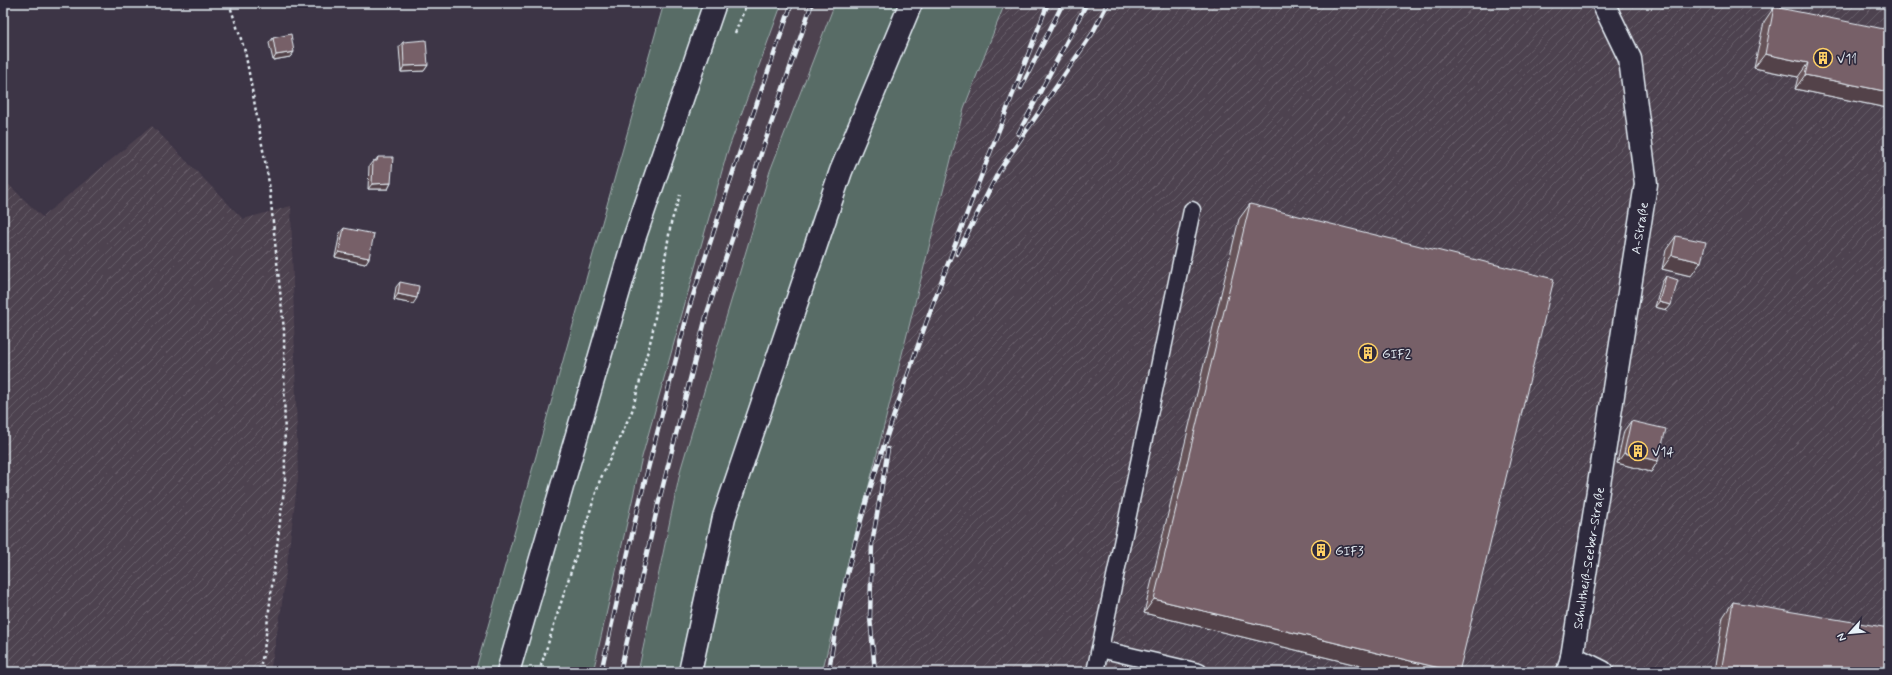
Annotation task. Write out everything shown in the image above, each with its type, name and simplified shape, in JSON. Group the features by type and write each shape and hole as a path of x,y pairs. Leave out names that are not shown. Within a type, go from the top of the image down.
{"main road":[{"path":"508,672 634,240 715,3"},
{"path":"690,672 724,517 841,171 911,3"},
{"name":"A-Straße","path":"1603,3 1630,59 1646,184 1604,459"},
{"name":"Schultheiß-Seeber-Straße","path":"1602,672 1570,665 1604,459"}],"lane":[{"path":"1095,672 1192,210"},
{"path":"1100,649 1199,672"}],"path":[{"path":"228,3 245,50 269,184 284,330 285,482 264,650 259,672"},
{"path":"734,36 747,3"},
{"path":"539,672 600,480 632,411 652,335 671,223 680,193"}],"shaded area":[{"path":"782,3 835,3 770,171 681,468 637,672 593,672 642,457 727,153"},
{"path":"1005,3 1889,3 1889,672 822,672 964,108"},
{"path":"152,126 243,219 291,206 298,478 281,610 270,672 3,672 3,179 42,217"}],"green space":[{"path":"664,3 782,3 727,153 642,457 593,672 475,672"},
{"path":"835,3 1005,3 964,108 822,672 638,672 681,468 770,171"}],"building":[{"name":"V11","path":"1774,7 1889,30 1889,92 1805,75 1808,63 1765,54"},
{"path":"291,34 294,52 276,55 273,38"},
{"path":"426,40 428,65 404,66 403,42"},
{"path":"378,157 393,157 391,183 372,184 373,161 377,161"},
{"path":"1250,204 1554,279 1459,672 1154,599"},
{"path":"344,228 374,234 369,258 339,252"},
{"path":"1676,236 1706,242 1701,262 1672,255"},
{"path":"1666,276 1678,280 1671,305 1659,302"},
{"path":"400,282 419,286 417,298 398,294"},
{"path":"1631,421 1666,429 1658,461 1624,453"},
{"path":"1733,602 1889,628 1889,672 1721,672"}],"railway":[{"path":"601,672 639,504 689,308 736,163 792,3"},
{"path":"620,672 658,505 707,313 812,3"},
{"path":"829,672 842,595 851,557 884,445 942,278 1048,3"},
{"path":"1021,88 1063,3"},
{"path":"1018,134 1087,3"},
{"path":"957,254 999,171 1092,34 1108,3"},
{"path":"875,672 870,617 872,544 888,449"}],"place":[{"name":"V11","path":"1823,58"},
{"name":"GIF2","path":"1368,353"},
{"name":"V14","path":"1638,451"},
{"name":"GIF3","path":"1321,550"}]}
